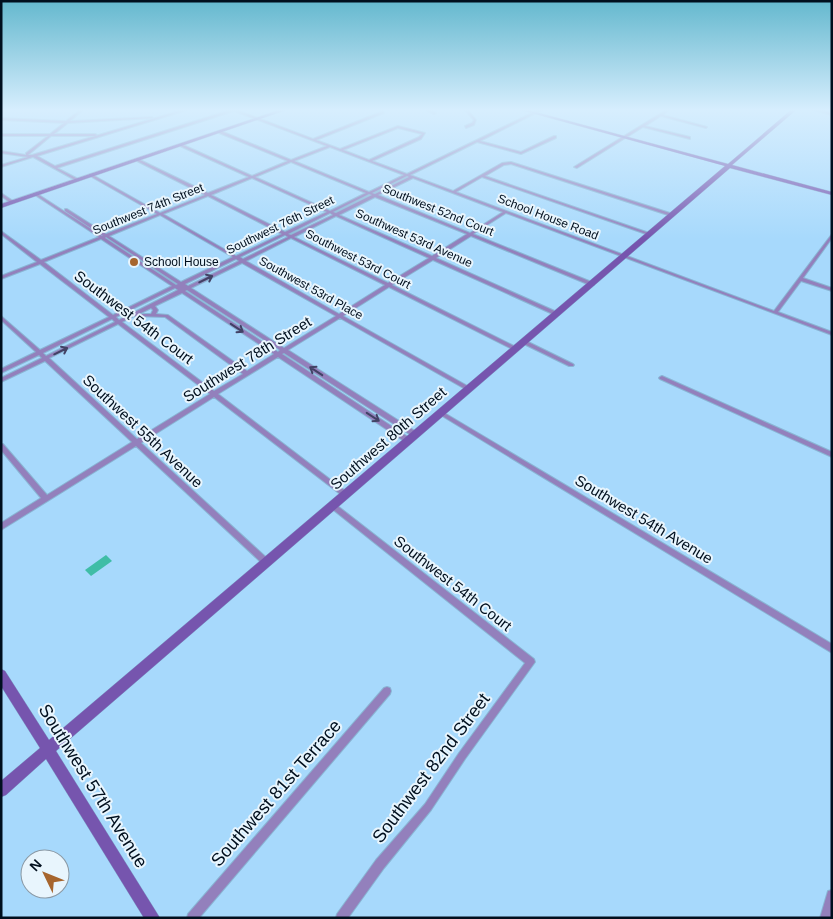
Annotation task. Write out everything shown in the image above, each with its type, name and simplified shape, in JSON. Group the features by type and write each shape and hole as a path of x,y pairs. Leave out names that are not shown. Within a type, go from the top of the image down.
{"main road":[{"name":"Southwest 57th Avenue","path":"1,675 49,750"}],"street":[{"path":"13,153 34,156 77,180"},
{"path":"1,166 44,153"},
{"path":"56,167 100,153"},
{"path":"1,206 158,153"},
{"name":"Southwest 53rd Avenue","path":"198,153 556,314"},
{"name":"Southwest 52nd Court","path":"272,153 592,284"},
{"name":"Southwest 74th Street","path":"1,278 312,153"},
{"name":"School House Road","path":"347,153 832,334"},
{"path":"368,161 385,153"},
{"name":"Southwest 76th Street","path":"1,371 453,153"},
{"path":"576,167 599,153"},
{"path":"682,153 832,194"},
{"name":"Southwest 80th Street","path":"1,790 744,153"},
{"name":"Southwest 53rd Court","path":"138,160 516,349"},
{"path":"453,192 510,163 672,215"},
{"name":"Southwest 53rd Place","path":"91,176 469,389"},
{"path":"482,176 650,234"},
{"name":"Southwest 76th Street","path":"1,380 412,177"},
{"path":"38,193 416,435"},
{"path":"38,193 181,292 409,441"},
{"path":"1,194 12,202"},
{"name":"Southwest 78th Street","path":"1,527 506,212"},
{"name":"Southwest 54th Court","path":"1,232 346,495"},
{"path":"775,312 832,235"},
{"path":"800,278 832,290"},
{"path":"152,306 156,310 154,315"},
{"path":"132,315 166,316 247,374"},
{"name":"Southwest 55th Avenue","path":"1,317 267,563"},
{"path":"524,342 571,365"},
{"path":"662,378 832,455"},
{"name":"Southwest 54th Avenue","path":"441,413 832,649"},
{"path":"1,446 46,500"},
{"name":"Southwest 54th Court","path":"334,506 531,662"},
{"name":"Southwest 82nd Street","path":"343,915 380,864 428,807 462,756 531,662"},
{"name":"Southwest 81st Terrace","path":"192,918 387,691"},
{"name":"Southwest 57th Avenue","path":"49,750 151,917"},
{"path":"825,918 832,895"}],"shaded area":[{"path":"106,555 112,561 91,576 85,570"}],"place":[{"name":"School House","path":"134,262"}]}
